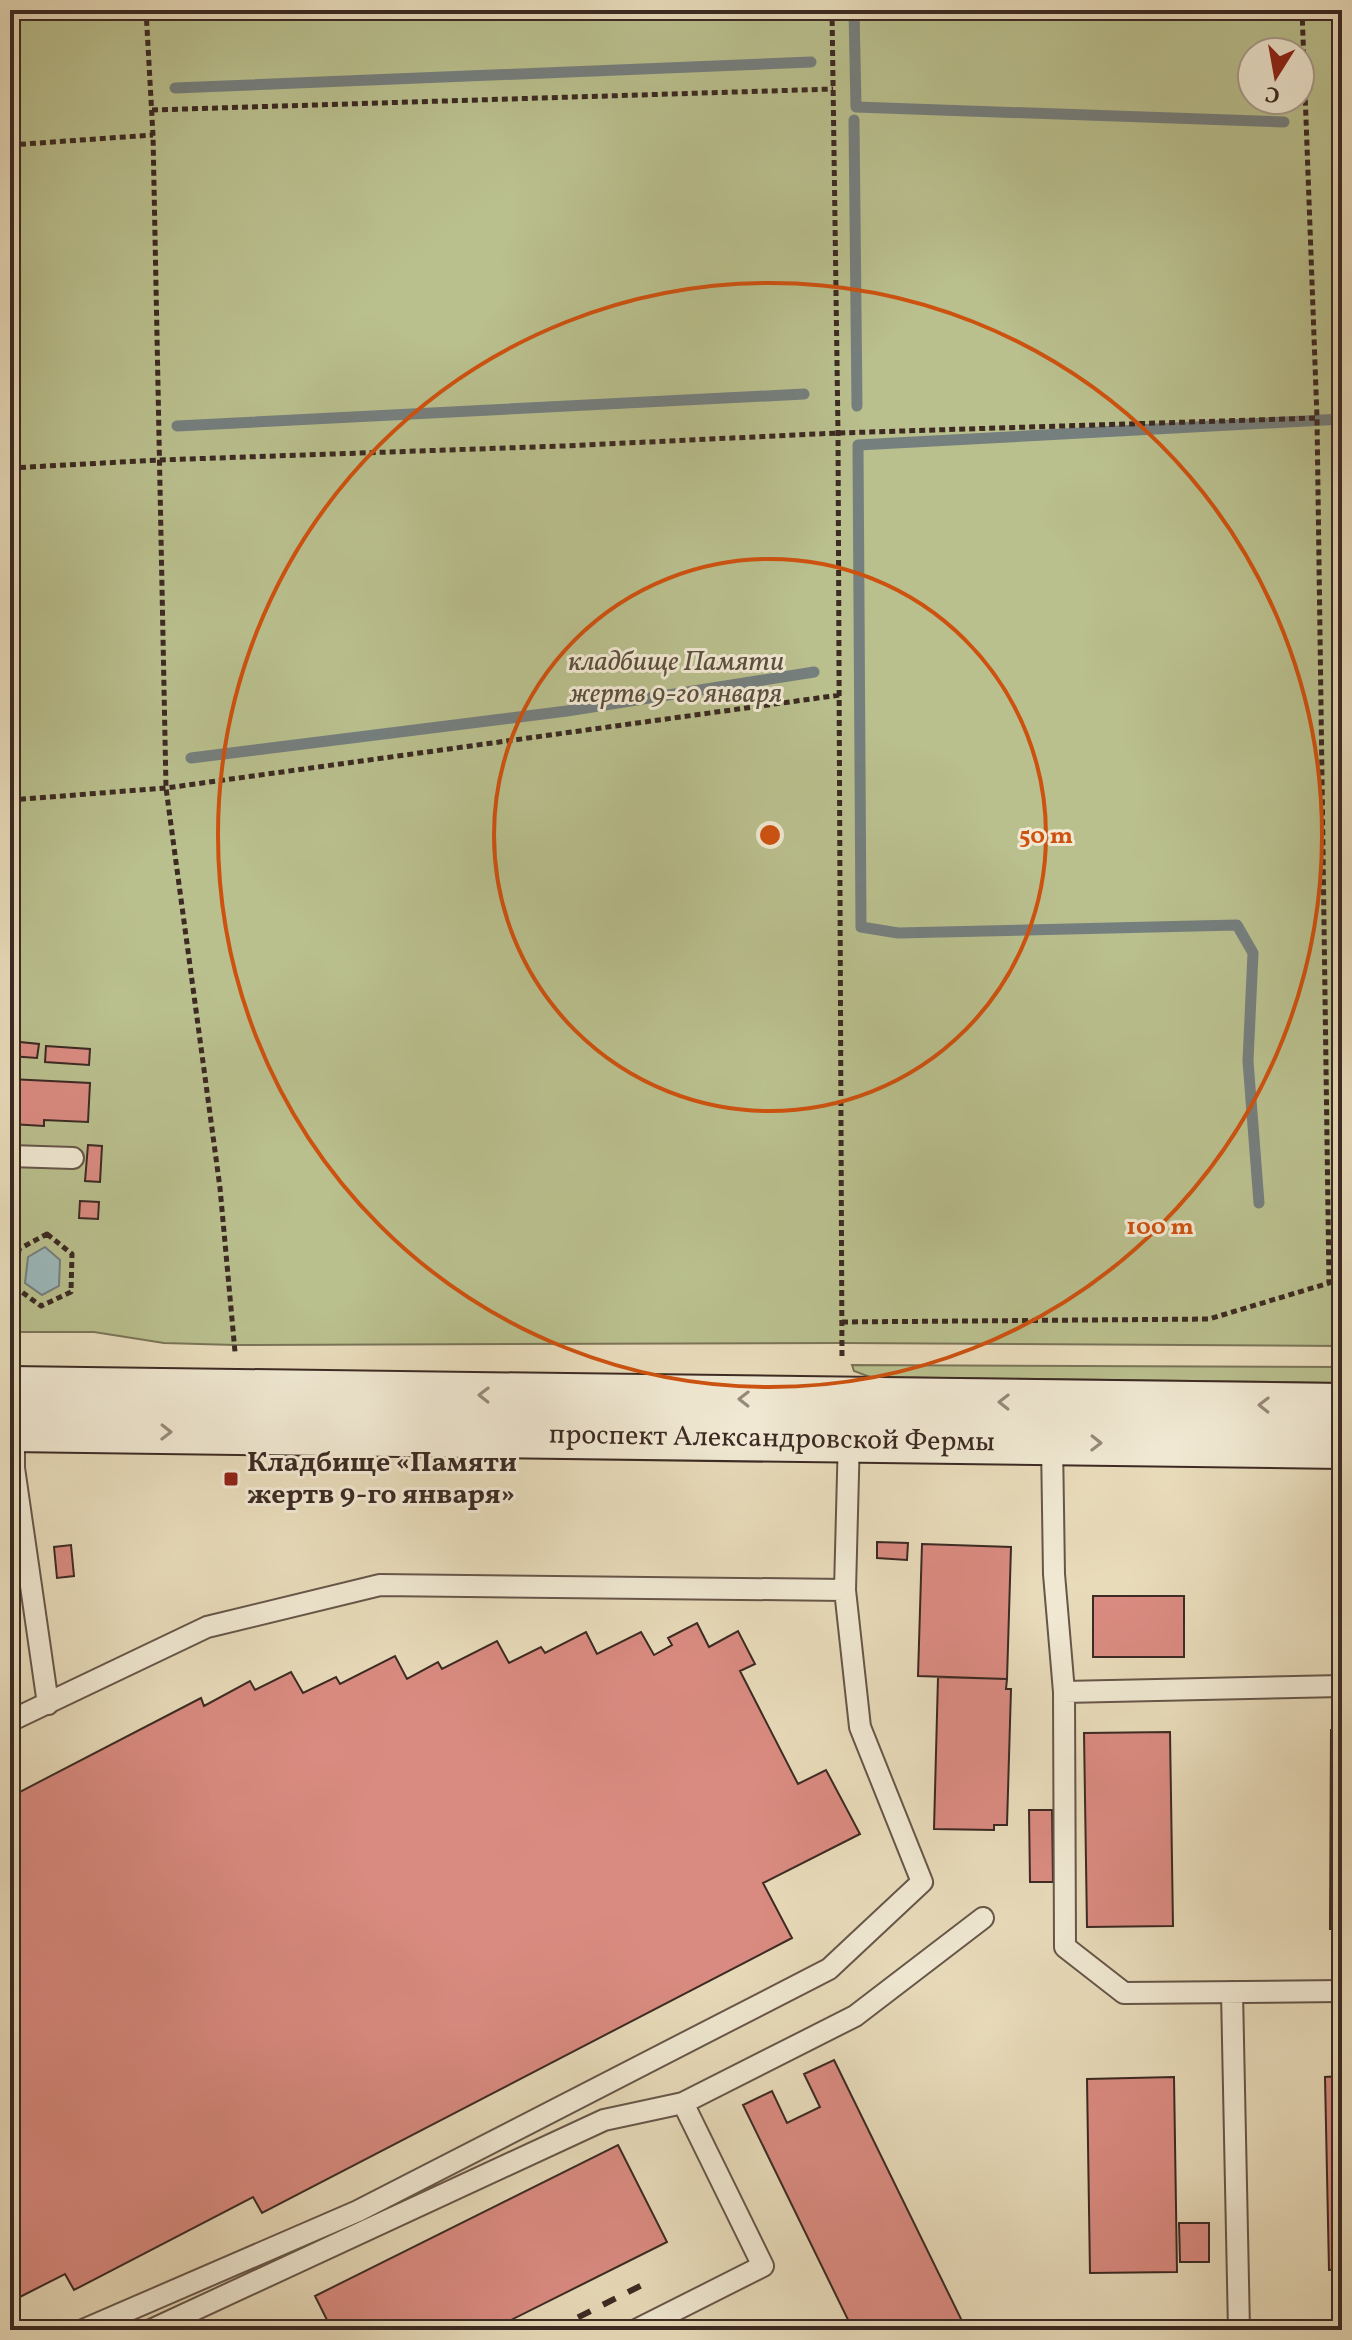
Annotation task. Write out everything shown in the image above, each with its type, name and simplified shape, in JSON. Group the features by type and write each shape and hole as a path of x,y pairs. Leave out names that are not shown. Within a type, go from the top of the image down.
{"main road":[{"name":"проспект Александровской Фермы","path":"12,1410 850,1420 1342,1406"},
{"name":"проспект Александровской Фермы","path":"850,1420 1052,1443 1342,1446"}],"lane":[{"path":"10,1156 73,1158"},
{"path":"12,1410 14,1468 48,1704"},
{"path":"83,2330 358,2211 829,1969 922,1882 860,1727 845,1590 850,1420"},
{"path":"1052,1443 1054,1574 1064,1692 1065,1947 1124,1993 1342,1991"},
{"path":"10,1721 207,1627 380,1585 845,1590"},
{"path":"1064,1692 1342,1686"},
{"path":"151,2330 604,2120 683,2103 855,2016 983,1918"},
{"path":"1232,1992 1239,2330"},
{"path":"636,2330 763,2266 683,2103"}],"path":[{"path":"146,10 153,135 166,788 220,1188 235,1345"},
{"path":"832,10 840,695 842,1357"},
{"path":"842,1322 1209,1319 1329,1283 1317,418 1302,10"},
{"path":"152,110 833,89"},
{"path":"10,145 153,135"},
{"path":"10,468 838,433 1317,418"},
{"path":"10,800 166,788 840,695"},
{"path":"47,1234 72,1254 71,1292 41,1306 15,1287 13,1266 19,1249 47,1234"}],"green space":[{"name":"кладбище Памяти жертв 9-го января","path":"10,10 1342,10 1342,1346 842,1343 235,1345 164,1343 94,1332 10,1332"},
{"path":"852,1365 1342,1367 1342,1383 870,1377 854,1371"}],"water":[{"path":"45,1247 60,1260 59,1286 42,1295 25,1283 28,1257"}],"building":[{"path":"10,1041 39,1044 37,1058 10,1056"},
{"path":"46,1046 90,1049 89,1065 45,1062"},
{"path":"10,1079 90,1083 88,1122 44,1120 44,1126 10,1124"},
{"path":"88,1145 102,1146 100,1182 85,1181"},
{"path":"80,1201 99,1202 98,1219 79,1218"},
{"path":"877,1542 908,1543 907,1560 877,1558"},
{"path":"922,1544 1011,1547 1007,1679 918,1676"},
{"path":"71,1545 74,1576 57,1578 54,1547"},
{"path":"1093,1596 1184,1596 1184,1657 1093,1657"},
{"path":"697,1623 709,1647 738,1631 755,1664 740,1671 798,1784 826,1770 860,1834 763,1883 792,1938 262,2213 253,2197 74,2290 65,2274 10,2302 10,1797 201,1698 204,1706 250,1681 255,1690 291,1672 303,1693 336,1677 340,1684 395,1656 407,1679 438,1662 442,1669 497,1641 509,1663 541,1647 545,1653 586,1632 597,1654 641,1632 654,1655 672,1645 668,1638"},
{"path":"938,1677 1007,1679 1006,1689 1011,1689 1007,1825 994,1825 994,1830 934,1829"},
{"path":"1331,1730 1342,1730 1342,1929 1330,1929"},
{"path":"1170,1732 1173,1926 1087,1927 1084,1733"},
{"path":"1029,1810 1052,1810 1053,1882 1030,1882"},
{"path":"834,2060 964,2325 955,2330 853,2330 743,2105 772,2091 787,2123 820,2107 804,2074"},
{"path":"1342,2076 1342,2269 1329,2270 1325,2077"},
{"path":"1174,2077 1177,2272 1090,2273 1087,2079"},
{"path":"618,2145 667,2242 491,2330 332,2330 315,2296"},
{"path":"1179,2223 1209,2223 1209,2262 1180,2262"}],"waterway":[{"path":"854,10 856,107 1284,122"},
{"path":"175,88 811,62"},
{"path":"854,120 857,406"},
{"path":"177,426 804,394"},
{"path":"1259,1203 1248,1061 1253,953 1237,925 898,933 861,927 858,445 1342,419"},
{"path":"191,758 567,711 814,672"}],"railway":[{"path":"553,2330 652,2280"}],"place":[{"name":"Кладбище «Памяти жертв 9-го января»","path":"231,1479"}]}
